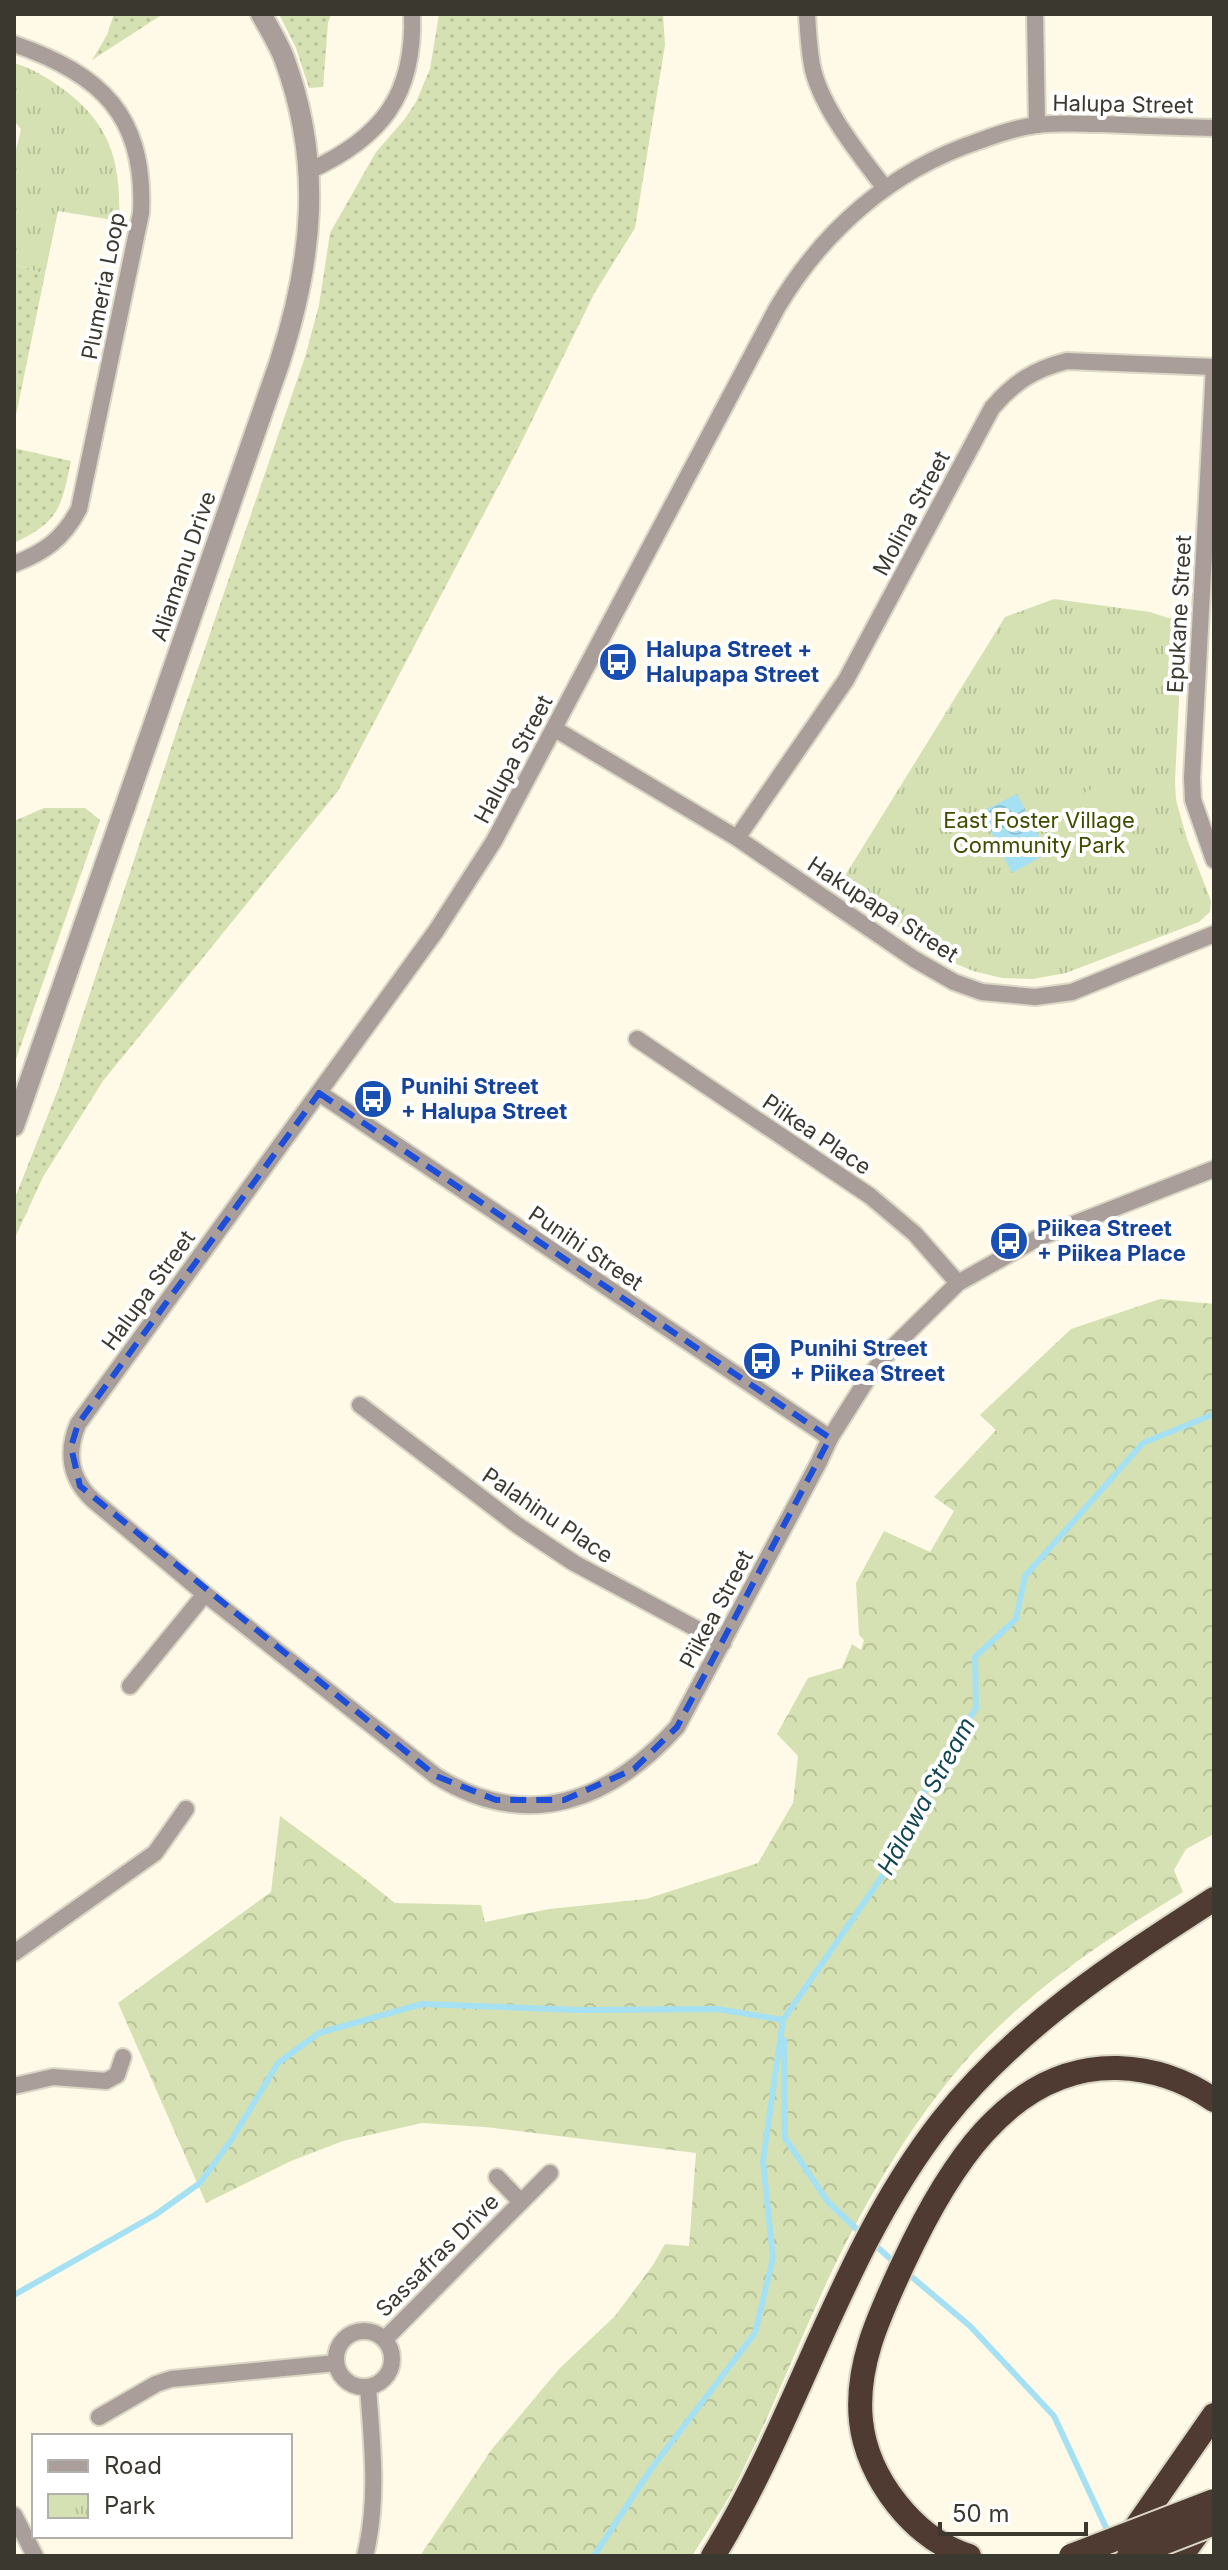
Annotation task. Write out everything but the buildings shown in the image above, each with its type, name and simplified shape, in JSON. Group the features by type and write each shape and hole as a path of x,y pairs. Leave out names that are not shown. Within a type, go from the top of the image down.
{"highway":[{"path":"713,2556 752,2486 847,2281 884,2210 940,2123 1000,2056 1037,2022 1083,1986 1214,1899"},
{"path":"969,2556 939,2542 918,2526 885,2487 873,2465 861,2421 864,2362 882,2310 917,2234 934,2203 979,2139 1005,2110 1027,2093 1055,2078 1080,2070 1131,2068 1177,2079 1214,2100"},
{"path":"1157,2496 1214,2396"},
{"path":"1116,2556 1214,2415"},
{"path":"1071,2556 1214,2501"},
{"path":"1181,2556 1214,2511"},
{"path":"1129,2556 1214,2523"}],"street":[{"name":"Aliamanu Drive","path":"14,1126 294,319 304,275 309,230 309,171 305,135 283,55 261,14"},
{"path":"309,171 357,145 383,120 392,106 412,56 412,14"},
{"path":"807,14 813,71 821,91 831,112 884,187"},
{"path":"1035,14 1037,125"},
{"name":"Plumeria Loop","path":"14,44 54,58 75,70 109,98 131,136 139,160 142,185 141,213 79,509 68,530 55,542 14,564"},
{"name":"Halupa Street","path":"205,1594 80,1486 72,1467 71,1447 78,1424 436,931 494,841 793,282 834,231 884,187 941,155 999,134 1037,125 1071,123 1214,128"},
{"name":"Molina Street","path":"737,838 846,680 992,408 1008,389 1047,366 1067,361 1214,367"},
{"name":"Epukane Street","path":"1214,367 1192,778 1193,800 1214,860"},
{"name":"Hakupapa Street","path":"555,729 737,838 914,959 954,982 982,992 1035,997 1072,992 1214,934"},
{"name":"Piikea Place","path":"637,1039 870,1196 915,1234 958,1283"},
{"name":"Punihi Street","path":"319,1093 830,1438"},
{"name":"Piikea Street","path":"205,1594 455,1788 517,1804 544,1804 587,1795 634,1769 677,1727 830,1438 861,1387 892,1348 958,1283 1038,1238 1214,1169"},
{"name":"Palahinu Place","path":"360,1405 517,1525 574,1563 723,1643"},
{"path":"130,1686 205,1594"},
{"path":"14,1953 155,1853 186,1809"},
{"path":"14,2086 53,2077 106,2081 117,2075 123,2057"},
{"name":"Sassafras Drive","path":"385,2339 550,2173"},
{"name":"Sassafras Drive","path":"497,2177 521,2202"},
{"name":"Sassafras Drive","path":"336,2363 339,2346 352,2333 369,2331 385,2339 390,2346 392,2364 384,2379 368,2387"},
{"path":"99,2417 156,2384 171,2379 336,2363 344,2379 351,2384 368,2387 374,2498 365,2556"},
{"path":"14,2515 35,2556"}],"highlighted area":[{"path":"319,1093 830,1438 677,1727 634,1769 564,1800 496,1800 436,1776 80,1486 71,1447 78,1424"}],"green space":[{"path":"114,14 163,14 92,60 107,35"},
{"path":"279,14 331,14 323,87 309,88 296,48"},
{"path":"439,14 663,14 665,45 635,228 594,294 518,449 338,791 103,1081 43,1177 14,1240 14,1200 59,1087 305,357 319,305 330,233 376,152 416,102 430,69"},
{"path":"14,63 53,82 93,117 109,145 117,177 119,221 58,211 45,274 16,265 14,261 14,158 21,129 14,121"},
{"path":"16,265 45,274 14,425 14,288"},
{"path":"14,448 71,461 61,502 50,520 14,543"},
{"name":"East Foster Village Community Park","path":"1054,599 1183,618 1176,800 1211,901 1210,912 1199,922 1066,973 1032,979 1002,978 947,960 838,887 1005,617"},
{"path":"1121,773 1143,814 1069,854 1047,813"},
{"path":"44,808 85,808 100,820 14,1065 14,821"},
{"path":"1160,1299 1214,1304 1214,1834 1186,1849 1174,1870 1183,1892 1104,1942 1030,1998 961,2066 918,2121 862,2212 831,2273 739,2478 692,2556 420,2556 492,2449 559,2369 615,2316 665,2244 689,2246 696,2153 485,2127 422,2123 343,2141 291,2161 206,2203 118,2003 271,1892 280,1816 395,1903 481,1905 485,1922 549,1909 646,1899 758,1863 793,1803 798,1756 777,1734 808,1678 842,1668 852,1644 861,1650 864,1640 859,1635 856,1583 884,1531 930,1552 954,1511 934,1497 996,1430 980,1415 1071,1329"}],"water":[{"path":"1017,794 1048,853 1012,873 981,812"}],"waterway":[{"name":"Hālawa Stream","path":"594,2556 651,2469 755,2333 773,2258 763,2161 783,2020 883,1875 932,1776 976,1708 975,1657 1016,1619 1025,1576 1143,1443 1214,1414"},
{"path":"14,2295 155,2215 200,2183 232,2139 278,2063 319,2033 422,2004 579,2010 717,2009 783,2020"},
{"path":"784,2040 785,2138 828,2202 864,2236"},
{"path":"873,2243 897,2265"},
{"path":"906,2272 970,2326 1054,2416 1109,2534"}],"place":[{"name":"Halupa Street + Halupapa Street","path":"618,662"},
{"name":"Punihi Street + Halupa Street","path":"373,1099"},
{"name":"Piikea Street + Piikea Place","path":"1009,1241"},
{"name":"Punihi Street + Piikea Street","path":"762,1361"}]}
